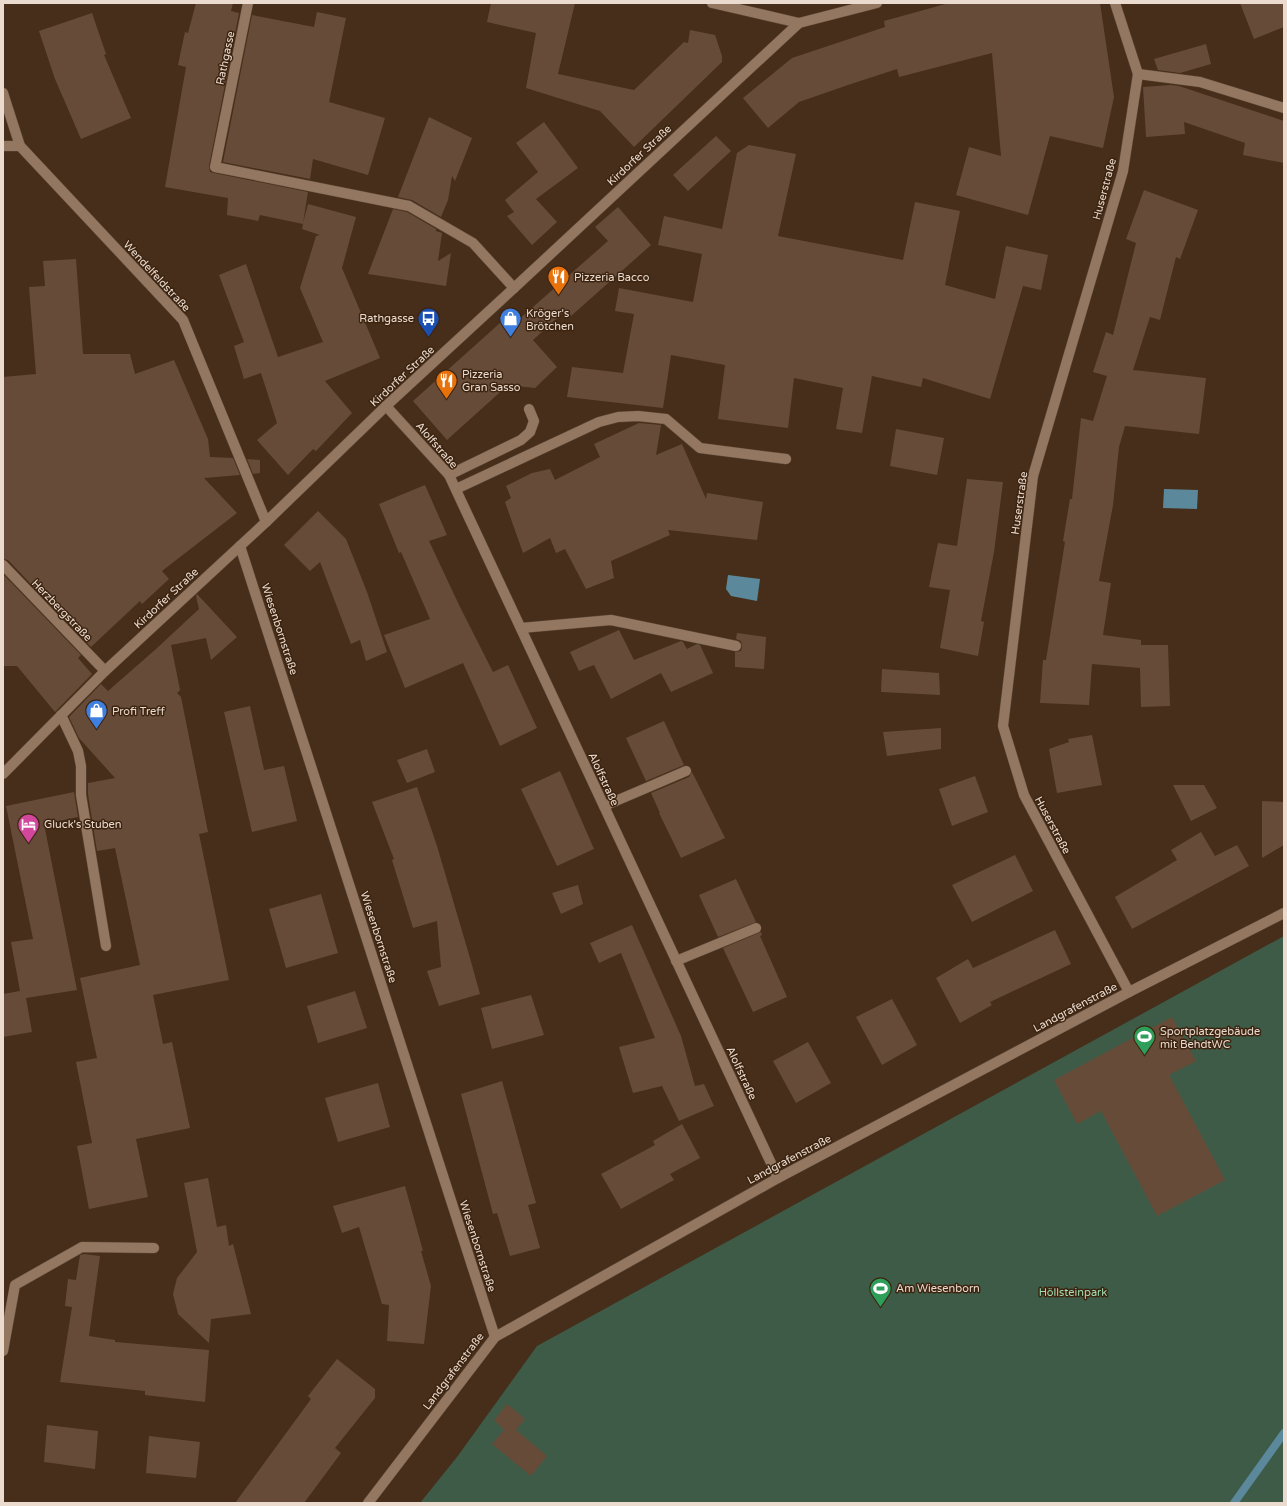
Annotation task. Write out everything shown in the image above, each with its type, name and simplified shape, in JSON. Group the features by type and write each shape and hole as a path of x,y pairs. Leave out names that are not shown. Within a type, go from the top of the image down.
{"street":[{"name":"Rathgasse","path":"248,3 214,167 409,206 473,243 514,288"},
{"path":"712,3 744,7 799,23"},
{"name":"Kirdorfer Straße","path":"3,774 105,671 266,522 386,406 799,23 877,3"},
{"name":"Huserstraße","path":"1115,3 1138,74 1123,171 1033,476 1003,726 1024,795 1129,992"},
{"path":"1138,74 1200,82 1284,108"},
{"name":"Wendelfeldstraße","path":"3,93 20,146 183,320 266,522"},
{"path":"3,146 20,146"},
{"name":"Alolfstraße","path":"386,406 448,475 456,489 778,1178"},
{"path":"448,475 521,440 530,432 534,421 529,409"},
{"path":"456,489 599,422 618,417 638,416 666,420 700,448 786,459"},
{"name":"Wiesenbornstraße","path":"240,546 495,1337"},
{"name":"Herzbergstraße","path":"3,565 105,671"},
{"path":"521,628 611,620 736,646"},
{"path":"61,715 78,751 81,766 81,795 106,946"},
{"path":"604,806 686,771"},
{"name":"Landgrafenstraße","path":"368,1503 495,1337 778,1178 1129,992 1284,913"},
{"path":"676,961 756,928"},
{"path":"3,1351 15,1285 82,1247 154,1248"}],"green space":[{"name":"Höllsteinpark","path":"1284,936 1284,1503 420,1503 457,1457 537,1346"}],"water":[{"path":"1164,489 1198,490 1197,509 1163,508"},
{"path":"728,575 760,579 757,601 731,596 726,589"}],"building":[{"path":"196,3 233,3 231,11 239,13 209,166 210,172 308,192 303,223 308,204 356,217 342,268 380,358 325,381 352,413 316,451 313,449 288,475 257,440 277,423 261,373 244,379 234,346 244,342 219,275 246,264 278,357 323,342 300,288 316,236 320,235 302,229 303,224 260,215 258,221 227,215 228,198 165,187 186,67 178,65 185,32 188,33"},
{"path":"491,3 575,3 558,74 634,90 684,42 688,43 690,30 715,35 722,56 722,62 634,147 600,111 526,88 536,33 487,22"},
{"path":"949,3 1100,3 1114,97 1103,148 1050,136 1028,215 956,195 969,147 1001,156 992,53 899,77 897,69 848,85 799,102 768,128 743,98 792,58 885,27 884,21"},
{"path":"1240,3 1284,3 1284,27 1254,39"},
{"path":"317,12 346,18 329,102 385,118 368,175 313,159 310,179 223,162 252,15 314,27"},
{"path":"92,13 106,54 104,55 131,118 81,139 55,79 39,31"},
{"path":"1206,44 1211,64 1180,73 1158,70 1154,59"},
{"path":"1171,85 1179,86 1284,121 1284,163 1243,155 1245,143 1184,122 1185,134 1146,137 1143,87"},
{"path":"429,117 472,138 455,181 452,176 448,200 441,217 412,200 398,197"},
{"path":"544,122 578,168 536,199 557,222 532,245 507,216 514,212 505,200 538,172 516,143"},
{"path":"716,136 731,151 688,191 673,175"},
{"path":"749,145 796,154 778,236 903,260 915,202 960,211 945,285 995,299 1006,246 1048,255 1041,290 1023,286 990,399 923,378 921,387 872,376 862,433 836,429 843,388 794,378 788,428 718,419 725,365 671,355 663,408 567,397 572,367 623,373 634,314 615,311 619,288 693,302 702,254 658,245 664,216 722,229 737,153"},
{"path":"1144,190 1198,210 1180,259 1176,257 1160,320 1150,317 1133,370 1206,378 1199,434 1125,426 1119,447 1113,505 1099,581 1111,583 1103,635 1141,640 1141,645 1168,645 1170,706 1141,707 1140,668 1092,664 1089,705 1040,703 1043,660 1046,660 1065,542 1063,541 1070,499 1072,499 1081,418 1093,421 1107,376 1093,372 1106,332 1113,335 1136,243 1126,239"},
{"path":"618,207 651,245 571,316 566,310 533,340 557,367 535,388 508,385 447,440 413,401 510,314 517,321 608,241 595,227"},
{"path":"393,209 407,212 436,229 436,231 442,233 438,261 451,253 446,286 368,274"},
{"path":"76,259 83,354 130,354 135,374 174,360 208,439 210,457 233,458 240,475 204,478 237,513 162,571 169,579 142,604 140,601 91,647 8,560 3,559 3,377 36,374 29,287 45,286 43,261"},
{"path":"639,423 661,425 656,455 682,444 706,499 707,493 763,502 757,540 668,530 670,535 611,561 614,578 586,589 565,549 556,553 550,538 523,553 505,502 511,498 506,486 532,473 550,469 555,480 600,457 594,444"},
{"path":"896,429 944,438 937,475 890,466"},
{"path":"247,459 260,460 260,473 253,474"},
{"path":"967,479 1003,482 994,552 981,621 984,622 978,656 940,648 950,590 929,587 938,543 957,546"},
{"path":"425,485 447,535 429,541 493,672 508,665 537,728 500,746 463,663 405,688 384,635 430,619 401,552 399,553 379,504"},
{"path":"318,511 346,539 367,592 387,652 366,661 360,640 351,644 320,562 310,571 284,545"},
{"path":"3,574 81,655 78,658 92,674 55,712 17,666 3,666"},
{"path":"197,594 237,637 211,660 206,638 171,645 180,690 177,693 181,697 208,832 199,834 229,980 153,995 163,1044 172,1042 190,1128 136,1139 148,1197 89,1209 77,1146 92,1143 76,1062 97,1058 80,978 140,965 115,848 97,851 88,794 88,783 115,778 79,738 69,717 101,684 108,691 199,609 196,596"},
{"path":"619,630 634,660 681,641 687,649 697,644 700,645 713,673 671,692 661,673 611,699 594,665 579,671 570,652"},
{"path":"737,633 766,637 764,669 735,667 735,652 741,651 742,647 741,641 736,639"},
{"path":"882,669 939,673 940,695 881,692"},
{"path":"250,706 264,770 284,766 297,821 252,832 224,712"},
{"path":"664,721 684,765 646,781 626,738"},
{"path":"941,728 941,749 887,756 883,732"},
{"path":"1092,735 1102,785 1057,793 1049,749 1069,742 1068,739"},
{"path":"427,749 435,772 407,783 397,760"},
{"path":"560,771 594,849 557,866 521,789"},
{"path":"692,772 725,838 681,858 651,793 689,777"},
{"path":"975,776 988,812 952,826 939,789"},
{"path":"1173,785 1204,785 1217,808 1191,821"},
{"path":"417,787 437,846 480,994 439,1006 427,971 441,967 437,921 413,928 392,860 394,859 372,802"},
{"path":"74,792 78,817 44,824 77,990 26,998 32,1032 3,1037 3,994 20,991 11,942 33,939 6,806"},
{"path":"1262,801 1284,802 1284,845 1262,858"},
{"path":"1201,832 1215,856 1237,845 1249,866 1132,929 1115,897 1177,860 1171,850"},
{"path":"1015,855 1033,891 972,922 952,885"},
{"path":"736,879 756,922 718,937 699,895"},
{"path":"578,885 583,904 561,914 552,893"},
{"path":"321,894 338,953 286,968 269,909"},
{"path":"632,925 681,1036 695,1086 704,1084 714,1106 679,1121 662,1086 633,1093 619,1047 655,1038 621,953 599,963 590,943"},
{"path":"1055,930 1071,964 990,1002 992,1005 960,1023 936,978 968,959 973,968"},
{"path":"761,932 762,935 760,936 787,997 753,1012 723,948"},
{"path":"355,991 367,1028 318,1043 307,1006"},
{"path":"531,995 544,1035 492,1049 481,1008"},
{"path":"892,999 917,1045 882,1065 856,1017"},
{"path":"1172,1017 1196,1061 1169,1075 1225,1180 1157,1216 1101,1111 1077,1124 1054,1080"},
{"path":"808,1042 831,1083 796,1103 773,1061"},
{"path":"502,1081 536,1203 528,1205 540,1248 510,1256 497,1213 493,1214 461,1094"},
{"path":"378,1083 390,1127 338,1142 325,1098"},
{"path":"682,1124 700,1158 670,1174 674,1180 621,1209 601,1174 655,1145 653,1141"},
{"path":"208,1178 217,1227 226,1225 229,1246 233,1244 251,1314 211,1319 209,1343 178,1314 173,1294 177,1278 197,1252 184,1183"},
{"path":"405,1186 431,1286 424,1344 387,1341 389,1305 382,1304 359,1227 342,1233 333,1206"},
{"path":"80,1255 100,1256 89,1336 115,1340 115,1342 209,1350 205,1402 145,1395 145,1391 60,1382 72,1307 65,1306 68,1279 76,1280"},
{"path":"337,1359 375,1389 375,1398 335,1448 341,1453 304,1503 235,1503 311,1399 308,1396"},
{"path":"507,1404 525,1419 516,1430 547,1456 531,1476 492,1444 504,1430 494,1420"},
{"path":"47,1425 98,1431 95,1469 44,1462"},
{"path":"149,1436 200,1442 196,1478 146,1473"}],"waterway":[{"path":"1234,1503 1284,1433"}],"place":[{"name":"Pizzeria Bacco","path":"558,296"},
{"name":"Rathgasse","path":"429,338"},
{"name":"Kröger's Brötchen","path":"510,338"},
{"name":"Pizzeria Gran Sasso","path":"446,400"},
{"name":"Profi Treff","path":"96,730"},
{"name":"Gluck's Stuben","path":"29,844"},
{"name":"Sportplatzgebäude mit BehdtWC","path":"1145,1056"},
{"name":"Am Wiesenborn","path":"880,1308"}]}
